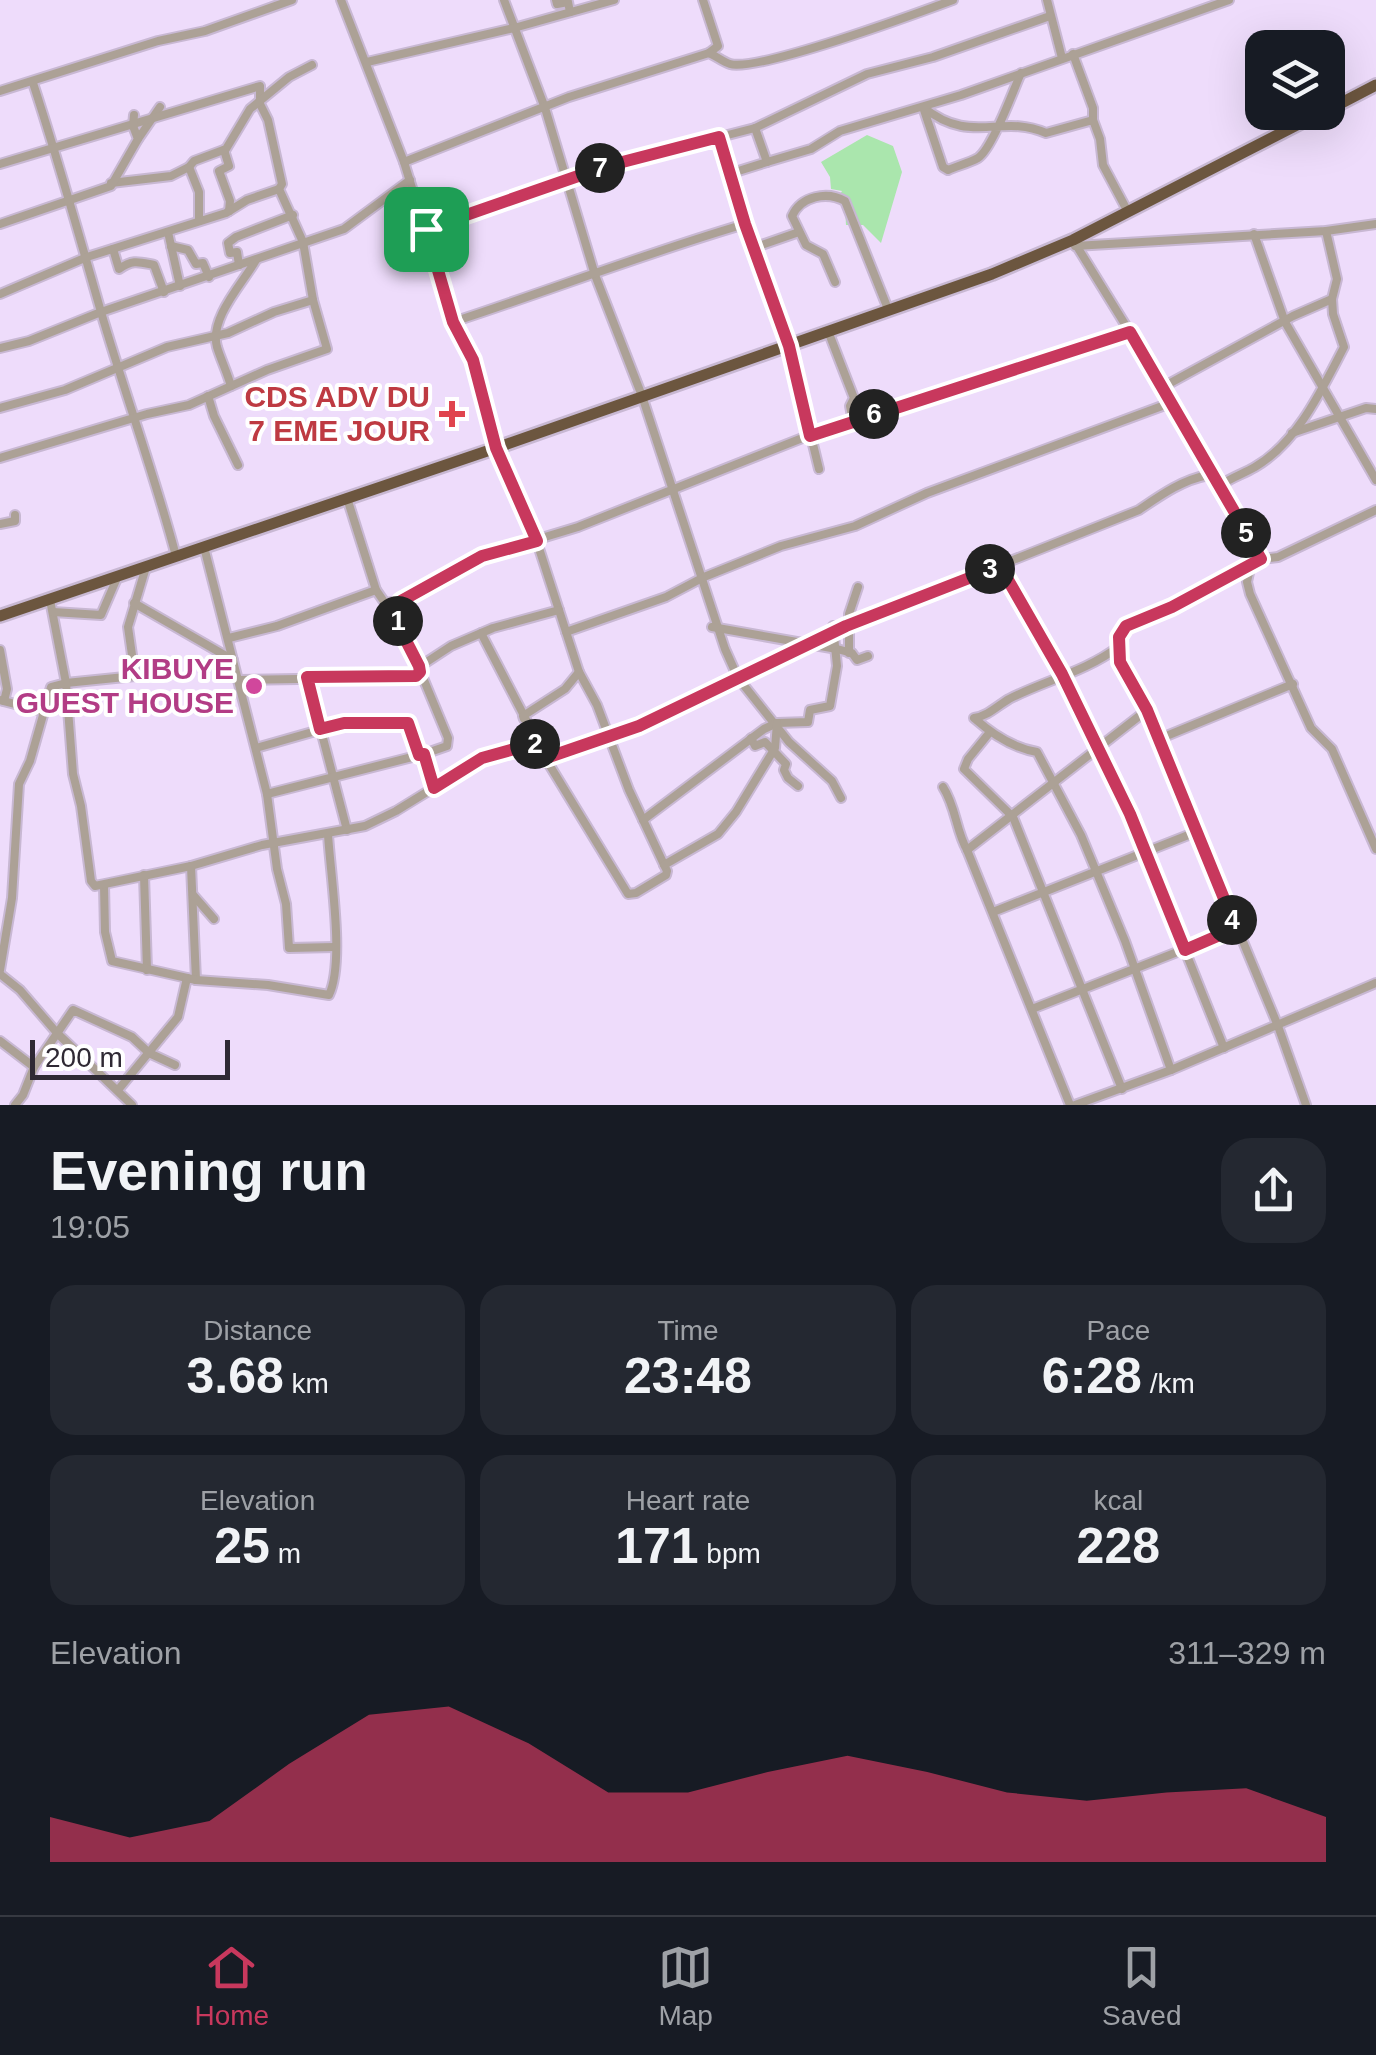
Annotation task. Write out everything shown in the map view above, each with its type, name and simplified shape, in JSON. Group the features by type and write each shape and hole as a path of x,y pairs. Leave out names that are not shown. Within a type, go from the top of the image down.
{"highway":[{"path":"1345,101 1376,86"},
{"path":"0,616 52,606 204,546 992,274 1074,243 1288,130"}],"street":[{"path":"0,92 158,41 232,23 292,0"},
{"path":"342,0 404,162 453,322 473,360 496,448 537,541 580,672 666,875 628,894 523,716"},
{"path":"504,0 544,108 595,275 642,396 704,577 715,628 738,678 789,742 832,780 841,798"},
{"path":"556,0 557,4 568,2 570,12"},
{"path":"367,62 614,0"},
{"path":"404,162 570,97 710,53 718,46 703,0"},
{"path":"710,53 731,65 782,56 865,32 953,0"},
{"path":"1046,0 1062,58"},
{"path":"732,172 812,148 840,131 924,107 1229,0"},
{"path":"426,229 607,166 755,128 868,74 933,57 1050,16"},
{"path":"1074,54 1093,108 1092,120 1100,139 1103,165 1128,212"},
{"path":"112,183 158,179 224,150 250,109 289,77 312,65"},
{"path":"924,107 943,167 948,170 980,157 992,142 1021,73"},
{"path":"33,82 176,556"},
{"path":"0,164 256,86 262,90 260,102 268,120 282,184 279,189 228,211 87,257 0,294"},
{"path":"0,224 100,191 112,183 160,107"},
{"path":"924,107 941,120 964,128 1028,125 1046,134 1092,120"},
{"path":"134,115 132,126 138,139"},
{"path":"755,128 767,162"},
{"path":"719,137 753,248 789,346 820,469"},
{"path":"224,150 229,166 219,171 230,200 228,211"},
{"path":"189,168 199,192 199,222"},
{"path":"0,348 29,342 102,312 344,229 410,180"},
{"path":"0,458 189,405 327,349 303,242 279,189"},
{"path":"835,282 823,254 806,245 792,216 798,207 821,196 836,196 845,201 888,309"},
{"path":"239,266 237,252 230,253 228,244 236,237 292,215"},
{"path":"453,322 658,250 745,224"},
{"path":"1261,559 1242,526 1243,520 1238,518 1173,402 1074,243 1326,231 1376,224"},
{"path":"1221,485 1258,466 1292,433 1324,389 1344,347 1332,300 1336,280 1326,231"},
{"path":"168,232 180,286"},
{"path":"753,248 798,232"},
{"path":"1254,234 1285,322 1376,480"},
{"path":"171,246 188,250 196,264 203,264 208,277"},
{"path":"112,248 120,269 129,262 154,265 164,292"},
{"path":"231,386 216,335 232,290 246,278 256,260"},
{"path":"0,408 65,390 167,347 216,335 314,300"},
{"path":"1163,387 1332,300"},
{"path":"828,331 854,398 850,406 853,421"},
{"path":"385,603 401,601 482,556 537,541 810,436 1130,332"},
{"path":"208,396 238,466"},
{"path":"566,632 666,597 781,546 855,526 926,493 1019,462 1173,402"},
{"path":"1292,433 1366,408 1376,410"},
{"path":"546,758 639,726 833,629 1139,510 1197,477 1208,475 1221,485"},
{"path":"267,794 422,754 449,742 397,620 376,590 348,498"},
{"path":"1306,1105 1278,1026 1147,710 1120,662 1118,647 1120,631 1126,626 1250,568 1261,559 1278,557 1376,510"},
{"path":"0,524 15,521 15,515"},
{"path":"204,546 267,794 290,948 335,947"},
{"path":"1000,566 1062,674 1148,852 1224,1048"},
{"path":"126,1103 118,1090 0,974 12,898 14,822 20,779 30,760 42,711 51,687 134,676 128,627 146,567"},
{"path":"1250,568 1246,582 1250,594 1311,728 1332,749 1376,849"},
{"path":"117,578 101,615 52,606 66,683 72,774 95,886 380,820 482,758 536,743"},
{"path":"849,653 849,614 858,588"},
{"path":"229,638 277,626 376,590"},
{"path":"397,620 401,601"},
{"path":"134,603 233,660"},
{"path":"238,680 409,678 481,633 559,610"},
{"path":"715,628 836,649 857,660 868,656"},
{"path":"643,820 751,738 776,723 808,722 810,710 830,706 837,666 833,629"},
{"path":"481,633 546,758"},
{"path":"1118,647 1104,658 1062,674 1010,698 983,717 974,718 990,732 1024,750 1037,752 1056,784 1096,871 1171,1070"},
{"path":"0,650 7,685 2,700 42,711"},
{"path":"523,716 565,689 580,672"},
{"path":"307,677 348,830"},
{"path":"1158,739 1292,684"},
{"path":"968,850 1147,710"},
{"path":"256,748 344,723 406,722 434,788"},
{"path":"664,865 718,834 736,812 774,750 776,723"},
{"path":"990,732 964,769 1012,817 1122,1089"},
{"path":"751,738 756,746 765,742 774,750 786,764 788,778 798,786"},
{"path":"943,787 952,801 961,839 1072,1105 1171,1070 1376,983"},
{"path":"0,821 14,822"},
{"path":"993,912 1196,832"},
{"path":"104,886 109,960 192,979 329,995 334,984 335,947 328,834"},
{"path":"118,1090 178,1017 192,979 195,918 191,866"},
{"path":"144,875 147,970"},
{"path":"191,891 214,920"},
{"path":"1032,1009 1236,928"},
{"path":"15,1105 34,1067 73,1010 132,1037 149,1052 175,1065"},
{"path":"0,1041 34,1067"}],"green space":[{"path":"867,135 893,146 902,172 881,243 863,225 846,225 845,207 837,199 842,191 831,189 830,177 821,162"}],"place":[{"name":"CDS ADV DU 7 EME JOUR","path":"452,414"},
{"name":"KIBUYE GUEST HOUSE","path":"254,686"}],"route":[{"path":"719,137 789,346 810,436 1130,332 1238,518 1243,520 1242,526 1261,559 1172,607 1126,626 1120,631 1117,653 1147,710 1236,928 1185,950 1130,814 1062,674 1000,566 846,626 639,726 546,758 536,743 482,758 434,788 424,754 419,755 408,723 358,722 320,729 307,677 416,676 419,666 397,620 401,601 482,556 537,541 496,448 473,360 453,322 426,229 607,166 719,137"}]}
